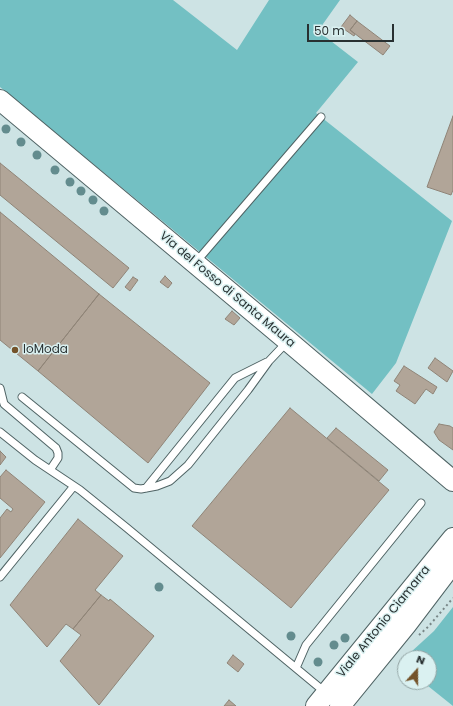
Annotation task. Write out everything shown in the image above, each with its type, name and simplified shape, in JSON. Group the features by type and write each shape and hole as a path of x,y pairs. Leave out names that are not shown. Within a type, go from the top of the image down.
{"street":[{"name":"Via del Fosso di Santa Maura","path":"0,100 288,340 451,480"},
{"path":"450,557 453,527"},
{"name":"Viale Antonio Ciamarra","path":"327,702 406,625 450,557"},
{"name":"Viale Antonio Ciamarra","path":"327,702 450,557"}],"lane":[{"path":"195,263 321,117"},
{"path":"22,398 138,490 165,484 188,465 244,396 269,361 288,340"},
{"path":"146,488 235,378 269,361"},
{"path":"0,388 4,404 56,448 58,458 50,470"},
{"path":"0,432 35,460 74,486 127,528 296,668 327,702"},
{"path":"0,577 74,486"},
{"path":"296,668 306,645 421,503"}],"shaded area":[{"path":"0,0 173,0 237,50 269,0 340,0 318,31 358,62 316,113 452,221 396,363 372,394 0,87"},
{"path":"453,607 453,706 433,690 437,690 437,650 413,650 434,631"}],"building":[{"path":"350,15 357,21 350,30 355,34 354,36 341,27"},
{"path":"357,21 390,46 383,55 350,30"},
{"path":"453,116 453,190 451,195 427,187"},
{"path":"0,163 129,268 113,288 0,195"},
{"path":"0,212 99,294 38,371 0,340"},
{"path":"165,276 172,283 168,288 160,282"},
{"path":"133,277 138,280 130,291 125,287"},
{"path":"99,294 210,383 148,463 38,371"},
{"path":"232,311 240,318 234,325 225,319"},
{"path":"435,358 453,371 447,382 428,368"},
{"path":"404,366 437,387 433,394 426,389 415,404 396,391 400,385 394,381"},
{"path":"290,408 389,490 291,608 192,526"},
{"path":"439,424 453,428 453,450 439,440 434,432"},
{"path":"336,428 388,470 379,481 327,438"},
{"path":"0,451 6,457 0,465"},
{"path":"6,470 45,502 0,558 0,518 7,509 11,512 13,509 0,498 0,477"},
{"path":"78,519 123,556 95,590 101,595 73,629 66,624 47,647 10,605"},
{"path":"101,595 109,601 110,599 154,636 99,705 60,661 81,635 73,629"},
{"path":"233,655 244,664 238,672 227,663"},
{"path":"229,700 236,706 224,706"}],"place":[{"name":"IoModa","path":"15,350"}]}
